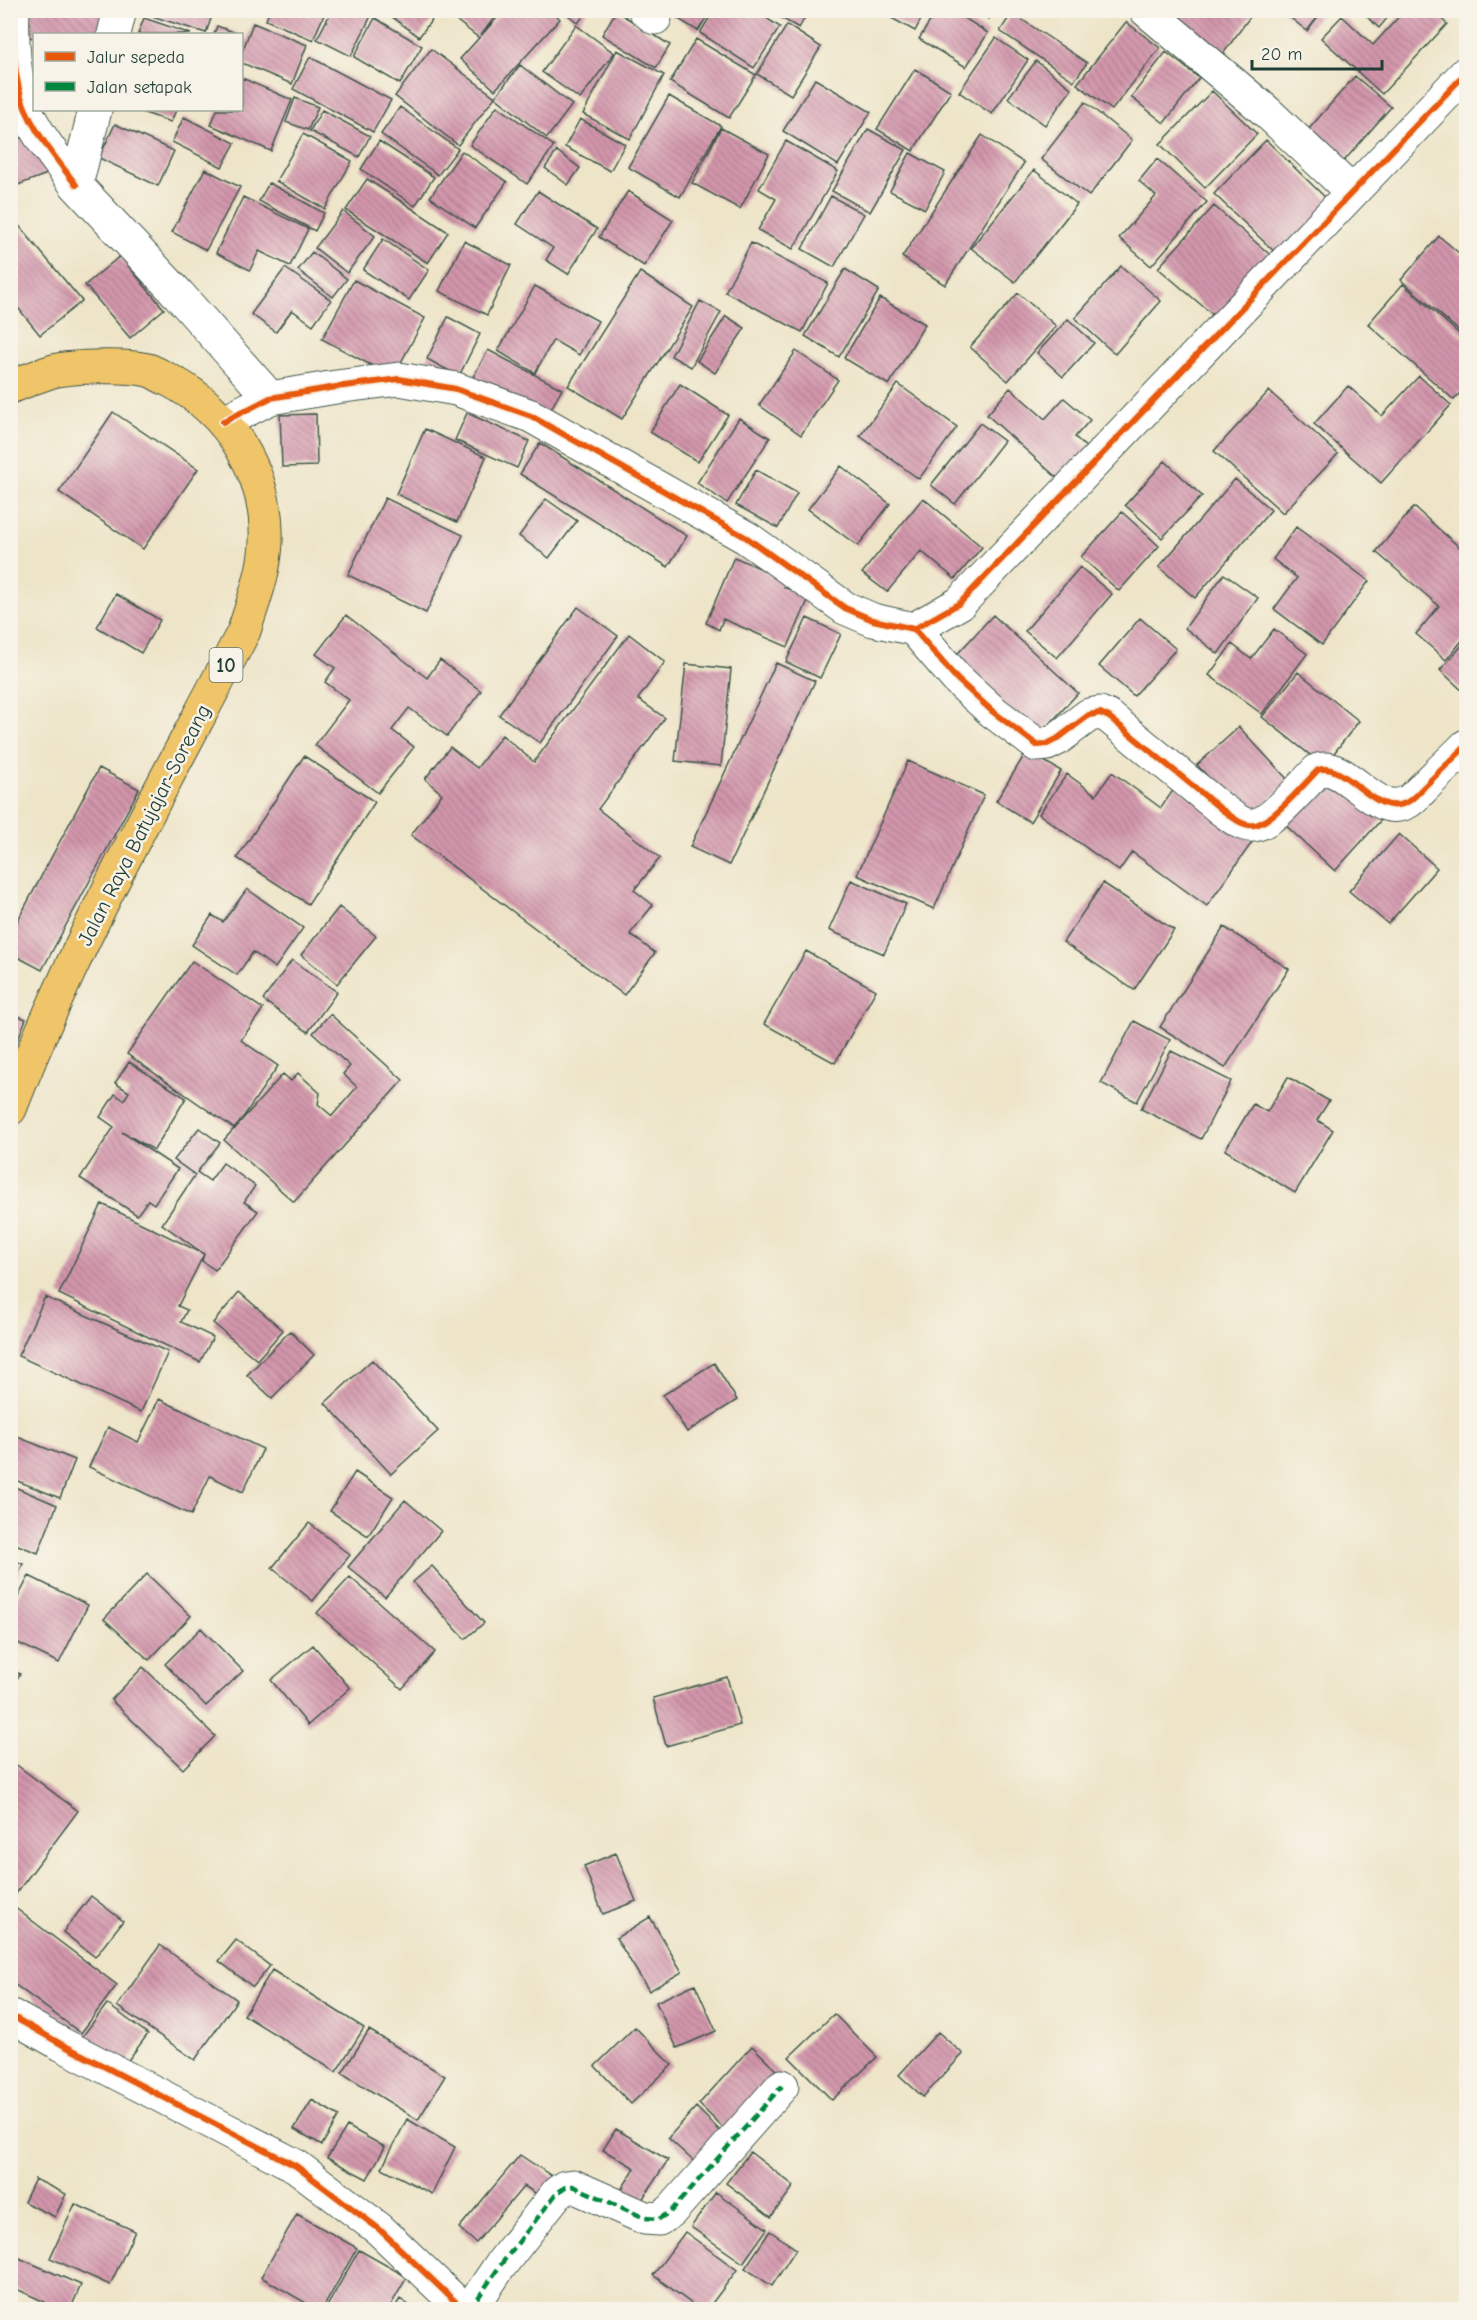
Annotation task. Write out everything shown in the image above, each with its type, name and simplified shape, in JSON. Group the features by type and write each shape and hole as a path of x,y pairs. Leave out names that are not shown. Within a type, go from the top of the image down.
{"highway":[{"name":"Jalan Raya Batujajar-Soreang","path":"10,387 54,371 106,367 149,370 186,389 223,422 250,459 263,498 266,543 258,588 244,631 103,900 35,1047 10,1109"}],"street":[{"path":"12,10 12,40 19,91 39,133 76,185 179,295 270,398"},
{"path":"114,33 120,10"},
{"path":"1146,10 1267,112 1352,192"},
{"path":"915,629 960,603 1467,73"},
{"path":"76,185 95,111"},
{"path":"223,422 270,398 399,379 456,389 531,416 747,538 844,608 873,620 915,629 957,679 992,711 1037,745 1057,740 1089,715 1100,713 1109,717 1221,809 1239,822 1252,826 1266,821 1318,770 1325,768 1333,769 1369,796 1391,805 1408,802 1467,746"},
{"path":"10,2015 61,2044 296,2166 379,2229 464,2310"},
{"path":"470,2310 499,2267 557,2193 565,2187 573,2186 645,2218 659,2219 671,2211 782,2086"}],"building":[{"path":"29,10 116,10 112,33 33,33 33,38 24,36"},
{"path":"146,10 214,10 206,33 145,14"},
{"path":"270,10 326,10 313,40 266,20"},
{"path":"332,10 369,10 373,12 351,56 317,39"},
{"path":"383,10 439,10 419,37"},
{"path":"443,10 500,10 479,38"},
{"path":"504,10 551,10 560,19 495,90 460,59"},
{"path":"562,10 588,10 578,23"},
{"path":"664,10 711,10 698,31"},
{"path":"714,10 754,10 780,27 754,68 700,33"},
{"path":"767,10 809,10 799,28"},
{"path":"877,10 926,10 915,31"},
{"path":"937,10 952,10 988,33 966,67 919,39"},
{"path":"975,10 994,10 989,19"},
{"path":"1187,10 1255,10 1220,58 1175,25"},
{"path":"1281,10 1323,10 1307,31"},
{"path":"1360,10 1394,10 1379,28"},
{"path":"1405,10 1432,10 1447,24 1382,94 1321,38 1342,16 1373,45"},
{"path":"616,11 670,45 656,68 602,35"},
{"path":"1012,13 1087,63 1074,81 1000,31"},
{"path":"144,18 188,33 138,33"},
{"path":"375,18 422,46 400,84 354,57"},
{"path":"1126,22 1160,48 1112,110 1077,84"},
{"path":"253,23 307,45 292,84 243,63 243,49"},
{"path":"576,25 614,53 580,99 542,72"},
{"path":"787,25 821,47 791,95 757,74"},
{"path":"217,26 236,33 214,33"},
{"path":"996,38 1028,60 992,114 959,92"},
{"path":"696,39 756,75 729,118 670,82"},
{"path":"431,49 495,97 458,145 395,96"},
{"path":"617,50 664,75 630,139 583,114"},
{"path":"1166,52 1199,78 1164,123 1131,97"},
{"path":"310,57 391,100 373,132 293,89"},
{"path":"1036,61 1072,89 1045,125 1008,98"},
{"path":"520,65 572,105 547,138 495,97"},
{"path":"915,69 951,91 913,151 877,129"},
{"path":"1355,76 1391,107 1337,169 1301,138"},
{"path":"243,78 292,100 271,151 211,125 217,111 243,111"},
{"path":"815,79 871,112 838,165 783,131"},
{"path":"1212,91 1257,134 1205,188 1160,144"},
{"path":"669,96 721,126 680,197 628,167"},
{"path":"295,98 318,107 308,130 286,122"},
{"path":"1085,102 1132,140 1089,196 1041,159"},
{"path":"497,106 554,146 527,184 470,145"},
{"path":"400,107 458,149 438,175 381,134"},
{"path":"322,110 370,136 359,157 310,131"},
{"path":"139,111 176,111 171,122"},
{"path":"184,117 235,143 222,167 172,142"},
{"path":"580,119 625,144 610,171 565,147"},
{"path":"115,124 174,151 158,186 99,158"},
{"path":"721,128 769,154 740,209 692,183"},
{"path":"868,129 906,150 870,212 832,191"},
{"path":"30,134 47,174 10,188 10,142"},
{"path":"303,134 352,161 325,209 276,181"},
{"path":"982,135 1024,163 945,285 902,257"},
{"path":"1266,140 1332,204 1280,257 1214,194"},
{"path":"379,141 434,177 415,206 361,169"},
{"path":"786,141 838,171 793,249 758,230 776,199 759,189"},
{"path":"462,151 507,182 475,228 430,197"},
{"path":"557,151 580,168 568,185 545,168"},
{"path":"910,153 945,172 925,209 890,191"},
{"path":"1157,159 1207,202 1151,266 1119,238 1156,196 1139,181"},
{"path":"205,169 240,187 206,250 172,232"},
{"path":"1034,170 1077,204 1015,282 971,248"},
{"path":"367,179 448,232 428,263 346,210"},
{"path":"269,183 324,213 315,231 259,201"},
{"path":"538,191 597,229 568,274 546,260 553,248 517,224"},
{"path":"628,191 673,220 644,266 599,237"},
{"path":"831,196 864,214 834,267 802,249"},
{"path":"243,197 308,229 290,266 259,251 250,270 216,253"},
{"path":"1214,206 1275,259 1220,321 1158,268"},
{"path":"343,211 375,236 347,273 315,248"},
{"path":"10,215 82,301 40,335 10,298"},
{"path":"1439,236 1466,259 1466,337 1401,280"},
{"path":"383,239 429,270 409,300 363,270"},
{"path":"464,241 511,265 487,315 439,291"},
{"path":"751,243 828,283 802,332 725,292"},
{"path":"312,252 347,279 333,297 298,270"},
{"path":"120,256 164,309 130,338 85,285"},
{"path":"1121,266 1161,301 1115,354 1075,318"},
{"path":"285,268 331,300 313,325 292,310 276,332 251,314"},
{"path":"845,269 879,290 839,357 805,336"},
{"path":"640,272 693,307 622,419 568,386"},
{"path":"354,280 425,318 393,377 322,339"},
{"path":"1403,284 1466,340 1466,386 1454,400 1368,324"},
{"path":"535,286 598,321 579,355 553,340 535,373 498,351"},
{"path":"1018,293 1056,326 1008,381 970,347"},
{"path":"880,298 925,324 889,385 844,358"},
{"path":"700,301 721,312 691,367 671,356"},
{"path":"726,316 745,328 715,373 697,361"},
{"path":"448,317 480,334 459,376 427,359"},
{"path":"1068,319 1094,343 1063,377 1037,353"},
{"path":"488,350 562,389 546,418 472,379"},
{"path":"796,351 838,380 801,435 759,405"},
{"path":"1419,376 1451,405 1381,483 1314,424 1348,386 1382,416"},
{"path":"680,384 728,415 698,462 650,432"},
{"path":"898,384 957,427 919,479 860,436"},
{"path":"1010,388 1045,419 1064,398 1090,420 1075,437 1093,454 1065,485 987,415"},
{"path":"1269,391 1338,454 1283,513 1214,451"},
{"path":"113,412 198,469 143,549 59,492"},
{"path":"467,413 529,441 517,468 455,440"},
{"path":"316,414 317,466 282,467 280,415"},
{"path":"739,418 770,438 727,503 697,483"},
{"path":"980,423 1004,441 955,504 931,485"},
{"path":"425,429 486,457 457,522 396,494"},
{"path":"540,443 687,536 668,567 520,474"},
{"path":"1165,461 1202,496 1162,538 1125,505"},
{"path":"841,466 890,504 858,546 808,509"},
{"path":"756,470 797,493 778,528 736,505"},
{"path":"1235,479 1271,510 1195,598 1159,567"},
{"path":"385,498 463,535 426,613 348,575"},
{"path":"923,498 982,547 955,579 921,551 887,592 862,573"},
{"path":"546,499 577,521 549,558 519,536"},
{"path":"1414,507 1466,553 1466,636 1446,660 1416,634 1439,606 1376,552"},
{"path":"1122,512 1159,546 1119,591 1081,557"},
{"path":"1296,527 1369,581 1322,645 1274,609 1297,578 1273,559"},
{"path":"734,557 787,580 784,587 809,598 788,647 723,619 719,630 706,623"},
{"path":"1080,567 1112,594 1057,658 1025,631"},
{"path":"1224,574 1258,598 1218,654 1185,628"},
{"path":"116,594 160,620 141,653 97,627"},
{"path":"578,607 618,636 540,743 499,715"},
{"path":"346,615 427,678 440,660 481,691 447,736 409,708 392,730 414,747 378,793 315,745 349,700 325,682 335,668 316,654"},
{"path":"993,615 1078,693 1036,739 951,661"},
{"path":"807,618 841,634 820,678 786,662"},
{"path":"1140,618 1176,649 1134,696 1099,666"},
{"path":"1274,629 1307,654 1262,714 1209,675 1232,644 1251,659"},
{"path":"629,634 665,662 638,699 665,718 598,809 660,858 634,890 653,905 630,934 655,953 624,995 411,835 442,794 425,779 450,747 477,768 502,735 534,762"},
{"path":"1466,641 1466,694 1440,670"},
{"path":"776,663 815,681 729,865 690,847"},
{"path":"686,664 731,669 721,766 675,761"},
{"path":"1298,672 1359,721 1324,766 1262,717"},
{"path":"1239,727 1289,781 1248,819 1197,765"},
{"path":"1027,751 1061,771 1030,822 996,801"},
{"path":"304,756 375,802 308,904 237,858"},
{"path":"908,761 984,795 934,909 857,875"},
{"path":"99,768 139,789 42,970 10,953 10,935"},
{"path":"1112,772 1161,808 1176,786 1253,841 1207,906 1132,852 1119,871 1039,814 1067,774 1096,795"},
{"path":"1328,773 1381,820 1335,871 1283,823"},
{"path":"1399,834 1437,868 1388,924 1349,891"},
{"path":"851,880 906,904 884,954 829,930"},
{"path":"1103,883 1174,930 1134,990 1063,942"},
{"path":"247,889 303,928 275,968 253,952 237,975 192,945 212,915 223,922"},
{"path":"339,907 376,936 337,984 301,955"},
{"path":"1224,927 1289,969 1225,1068 1160,1027"},
{"path":"806,951 876,990 835,1063 764,1024"},
{"path":"292,960 337,992 308,1032 263,1000"},
{"path":"192,961 263,1009 241,1040 278,1066 235,1129 127,1054"},
{"path":"10,1013 26,1019 11,1056 10,1056"},
{"path":"330,1014 403,1080 294,1202 224,1140 283,1074 291,1081 298,1073 320,1093 318,1104 332,1116 357,1087 343,1074 350,1066 313,1033"},
{"path":"1134,1021 1170,1040 1137,1102 1101,1083"},
{"path":"1171,1051 1231,1081 1201,1139 1141,1109"},
{"path":"129,1062 186,1098 154,1150 122,1132 178,1169 154,1204 148,1200 137,1215 80,1178 114,1127 100,1117 115,1094 124,1100 129,1092 115,1083"},
{"path":"1288,1077 1329,1101 1317,1120 1333,1130 1295,1193 1225,1150 1253,1104 1267,1112"},
{"path":"199,1128 220,1143 197,1172 210,1181 223,1163 255,1186 244,1202 258,1211 215,1270 202,1261 204,1254 162,1224 195,1175 174,1160"},
{"path":"102,1204 204,1254 178,1306 187,1310 181,1322 213,1337 200,1362 59,1294"},
{"path":"239,1292 283,1330 257,1360 213,1323"},
{"path":"45,1297 168,1352 141,1412 18,1356"},
{"path":"290,1331 314,1355 272,1398 247,1375"},
{"path":"372,1360 438,1431 391,1474 325,1403"},
{"path":"714,1363 737,1400 687,1432 663,1395"},
{"path":"159,1399 263,1449 243,1492 210,1476 191,1515 89,1467 108,1427 138,1442"},
{"path":"10,1434 75,1460 60,1498 10,1478"},
{"path":"355,1472 393,1497 368,1536 330,1511"},
{"path":"10,1485 57,1505 38,1553 10,1542"},
{"path":"405,1500 441,1531 385,1597 348,1567"},
{"path":"309,1523 350,1555 313,1601 272,1568"},
{"path":"10,1559 23,1564 10,1591"},
{"path":"432,1566 484,1623 465,1639 413,1582"},
{"path":"147,1574 191,1616 149,1660 104,1619"},
{"path":"29,1576 88,1605 59,1663 10,1639 10,1613"},
{"path":"350,1577 435,1652 402,1689 317,1613"},
{"path":"201,1628 243,1671 206,1706 165,1664"},
{"path":"313,1645 350,1688 308,1725 271,1680"},
{"path":"143,1667 215,1736 183,1769 111,1700"},
{"path":"10,1669 20,1674 10,1690"},
{"path":"727,1677 740,1725 666,1746 653,1698"},
{"path":"10,1760 78,1811 12,1899 10,1898"},
{"path":"616,1853 636,1901 603,1914 584,1866"},
{"path":"91,1896 123,1921 95,1957 63,1932"},
{"path":"10,1904 117,1985 81,2033 10,1981"},
{"path":"650,1917 682,1972 649,1991 616,1938"},
{"path":"236,1940 270,1966 253,1987 219,1961"},
{"path":"160,1945 237,2000 195,2060 117,2006"},
{"path":"272,1970 364,2028 336,2072 244,2015"},
{"path":"695,1984 716,2031 677,2048 656,2002"},
{"path":"107,2004 148,2034 123,2067 82,2037"},
{"path":"834,2014 877,2057 832,2100 789,2057"},
{"path":"635,2027 672,2065 631,2104 595,2066"},
{"path":"369,2030 445,2076 418,2120 342,2073"},
{"path":"938,2032 963,2054 923,2097 899,2075"},
{"path":"752,2046 784,2077 730,2135 699,2104"},
{"path":"312,2100 339,2116 322,2145 294,2129"},
{"path":"696,2107 729,2140 701,2168 668,2138"},
{"path":"407,2119 455,2147 432,2194 382,2168"},
{"path":"347,2126 385,2147 367,2179 327,2158"},
{"path":"616,2129 668,2160 638,2206 618,2195 635,2168 603,2150"},
{"path":"750,2152 794,2186 771,2217 726,2183"},
{"path":"520,2155 562,2183 548,2201 524,2186 476,2243 459,2228"},
{"path":"35,2179 66,2194 55,2217 24,2202"},
{"path":"716,2192 767,2229 743,2263 691,2227"},
{"path":"75,2204 135,2231 110,2285 50,2258"},
{"path":"297,2214 357,2248 322,2310 318,2310 261,2277"},
{"path":"770,2231 796,2249 772,2286 745,2268"},
{"path":"685,2232 737,2270 707,2310 700,2310 653,2275"},
{"path":"359,2250 407,2277 388,2310 325,2310"},
{"path":"10,2254 81,2285 70,2310 62,2310 10,2286"},
{"path":"400,2299 416,2310 393,2310"}],"marked path":[{"path":"470,2310 499,2267 557,2193 565,2187 573,2186 645,2218 659,2219 671,2211 782,2086"}],"cycle path":[{"path":"13,10 14,60 23,102 43,140 76,185"},
{"path":"914,629 960,603 1466,73"},
{"path":"223,422 270,398 399,379 456,389 531,416 747,538 845,608 873,620 914,629 957,679 992,711 1037,745 1047,744 1057,739 1089,715 1100,713 1109,717 1221,809 1245,824 1254,825 1270,818 1318,770 1329,770 1340,774 1385,804 1397,805 1409,801 1466,746"},
{"path":"10,2015 61,2044 296,2166 379,2229 464,2310"}]}
